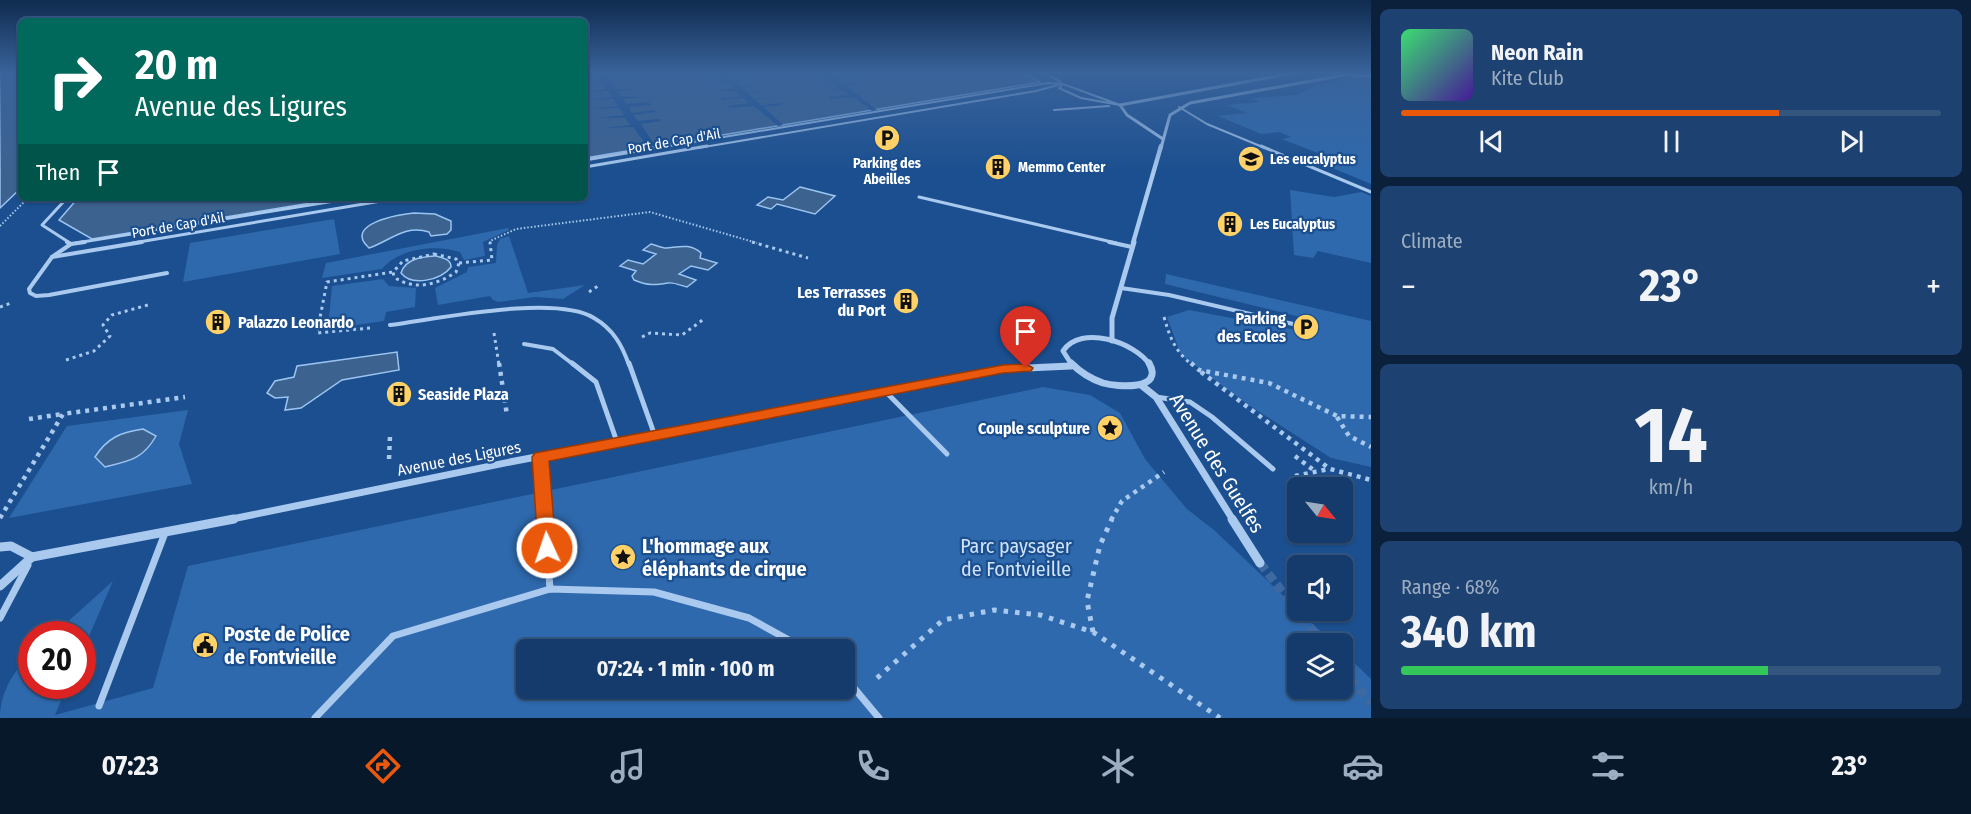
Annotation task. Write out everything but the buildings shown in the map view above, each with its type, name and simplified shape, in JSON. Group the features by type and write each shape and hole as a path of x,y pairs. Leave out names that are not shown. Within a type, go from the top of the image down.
{"street":[{"path":"1121,107 1127,115 1163,139"},
{"path":"1112,340 1112,318 1163,139 1170,115 1179,107"},
{"path":"1085,338 1112,340 1136,351 1151,365 1153,372 1151,379 1141,385 1107,384 1082,374 1065,358 1064,351 1067,345 1085,338"},
{"name":"Avenue des Ligures","path":"32,557 1003,369 1071,366"},
{"name":"Avenue des Guelfes","path":"1141,385 1156,397 1260,563"},
{"path":"0,547 11,546 32,557 0,586"}],"lane":[{"path":"588,160 906,107"},
{"name":"Port de Cap d'Ail","path":"588,166 943,107"},
{"path":"1054,110 1100,107"},
{"path":"1179,107 1207,124 1371,192"},
{"path":"919,197 1132,247"},
{"path":"64,201 42,225 71,244"},
{"path":"167,273 48,295 36,296 30,293 29,289 52,256 71,244 335,201"},
{"name":"Port de Cap d'Ail","path":"52,256 381,201"},
{"path":"1121,288 1169,295 1306,327"},
{"path":"390,325 533,307 563,308 593,317 610,330 623,347 655,436"},
{"path":"524,344 553,349 596,381 617,442"},
{"path":"885,391 947,454"},
{"path":"1156,397 1190,402 1212,417 1273,469"},
{"path":"540,457 550,589"},
{"path":"99,706 165,532"},
{"path":"0,618 32,557"},
{"path":"315,718 393,636 550,589 654,592 749,618 787,639"},
{"path":"855,688 879,718"}],"path":[{"path":"0,226 25,201"},
{"path":"390,325 316,333 327,282 393,272 403,261 423,255 443,254 451,256 459,263 492,260 490,241 516,229 650,212 808,258"},
{"path":"393,272 394,277 406,284 429,284 450,277 456,272 459,263"},
{"path":"66,360 94,351 110,336 103,325 112,315 148,305"},
{"path":"1162,311 1170,340 1180,355 1330,469 1371,480"},
{"path":"491,312 507,415"},
{"path":"623,347 650,333 682,335 704,319"},
{"path":"1199,370 1269,383 1337,416 1371,417"},
{"path":"29,419 185,397"},
{"path":"0,518 63,414"},
{"path":"1337,416 1349,436 1371,447"},
{"path":"389,459 390,436"},
{"path":"1093,632 1087,601 1104,536 1122,501 1164,472"},
{"path":"860,694 943,620 994,610 1040,615 1093,632 1220,718"}],"green space":[{"path":"1231,107 1371,107 1371,184 1313,160 1328,157 1282,139 1291,137 1279,132 1261,134 1218,116 1247,113"},
{"path":"1290,190 1334,197 1361,192 1371,196 1371,263 1318,251 1313,258 1294,255"},
{"path":"334,219 340,254 183,282 190,243"},
{"path":"508,228 509,230 483,242 485,256 464,260 460,252 429,248 398,256 382,269 322,278 326,263"},
{"path":"509,236 528,293 585,285 563,299 535,297 498,302 490,296 438,305 435,288 467,272 468,267 496,263 497,245 500,239"},
{"path":"1166,274 1371,321 1371,467 1331,458 1247,404 1181,355 1167,317 1189,310 1318,334 1317,321 1165,284"},
{"path":"383,279 389,286 416,288 415,307 386,312 384,321 328,329 332,286"},
{"name":"Parc paysager de Fontvieille","path":"1043,387 1090,395 1120,413 1145,459 1187,509 1214,530 1287,599 1287,621 1310,621 1322,633 1287,633 1287,699 1353,699 1353,662 1371,679 1371,718 0,718 5,691 18,670 18,699 62,699 55,715 153,688 188,566"},
{"path":"188,410 179,444 192,484 9,518 67,426"},
{"path":"113,581 96,621 68,621"}],"shaded area":[{"path":"0,107 18,107 18,191 0,208"},
{"path":"588,107 893,107 588,157"},
{"path":"800,187 835,196 815,214 777,204 771,209 757,205 768,197 783,200"},
{"path":"75,201 323,201 92,239 59,220"},
{"path":"414,213 435,214 451,221 451,230 447,234 431,236 429,232 412,230 369,248 363,240 363,233 376,222"},
{"path":"651,244 664,248 684,246 693,248 701,253 700,258 717,263 708,270 691,266 679,274 696,280 687,287 670,283 655,285 634,280 632,276 636,271 620,266 628,260 643,264 656,254 643,250"},
{"path":"436,256 446,259 451,264 451,267 441,275 419,281 412,280 401,273 410,261"},
{"path":"397,352 399,370 342,380 301,408 285,410 288,397 275,398 267,393 275,381 294,377 297,366"},
{"path":"143,429 156,436 146,450 135,458 105,467 95,457 104,445 115,437"}],"pier":[{"path":"629,107 632,113 654,110 656,112 633,115 638,121 660,119 661,121 641,124 655,146 648,147 633,127 605,128 630,125 625,118 599,118 624,115 619,108 591,109 634,107"},
{"path":"755,107 768,107 764,107 783,125 778,126"},
{"path":"866,107 872,107 877,110 872,111"}],"tunnel":[{"path":"1260,563 1314,633"},
{"path":"1353,682 1371,704"}],"place":[{"name":"Parking des Abeilles","path":"887,138"},
{"name":"Les eucalyptus","path":"1251,159"},
{"name":"Memmo Center","path":"998,167"},
{"name":"Les Eucalyptus","path":"1230,224"},
{"name":"Les Terrasses du Port","path":"906,301"},
{"name":"Palazzo Leonardo","path":"218,322"},
{"name":"Parking des Ecoles","path":"1306,327"},
{"name":"Seaside Plaza","path":"399,394"},
{"name":"Couple sculpture","path":"1110,428"},
{"name":"L'hommage aux éléphants de cirque","path":"623,557"},
{"name":"Poste de Police de Fontvieille","path":"205,645"}],"route":[{"path":"547,548 540,457 1003,369 1026,368"}]}
